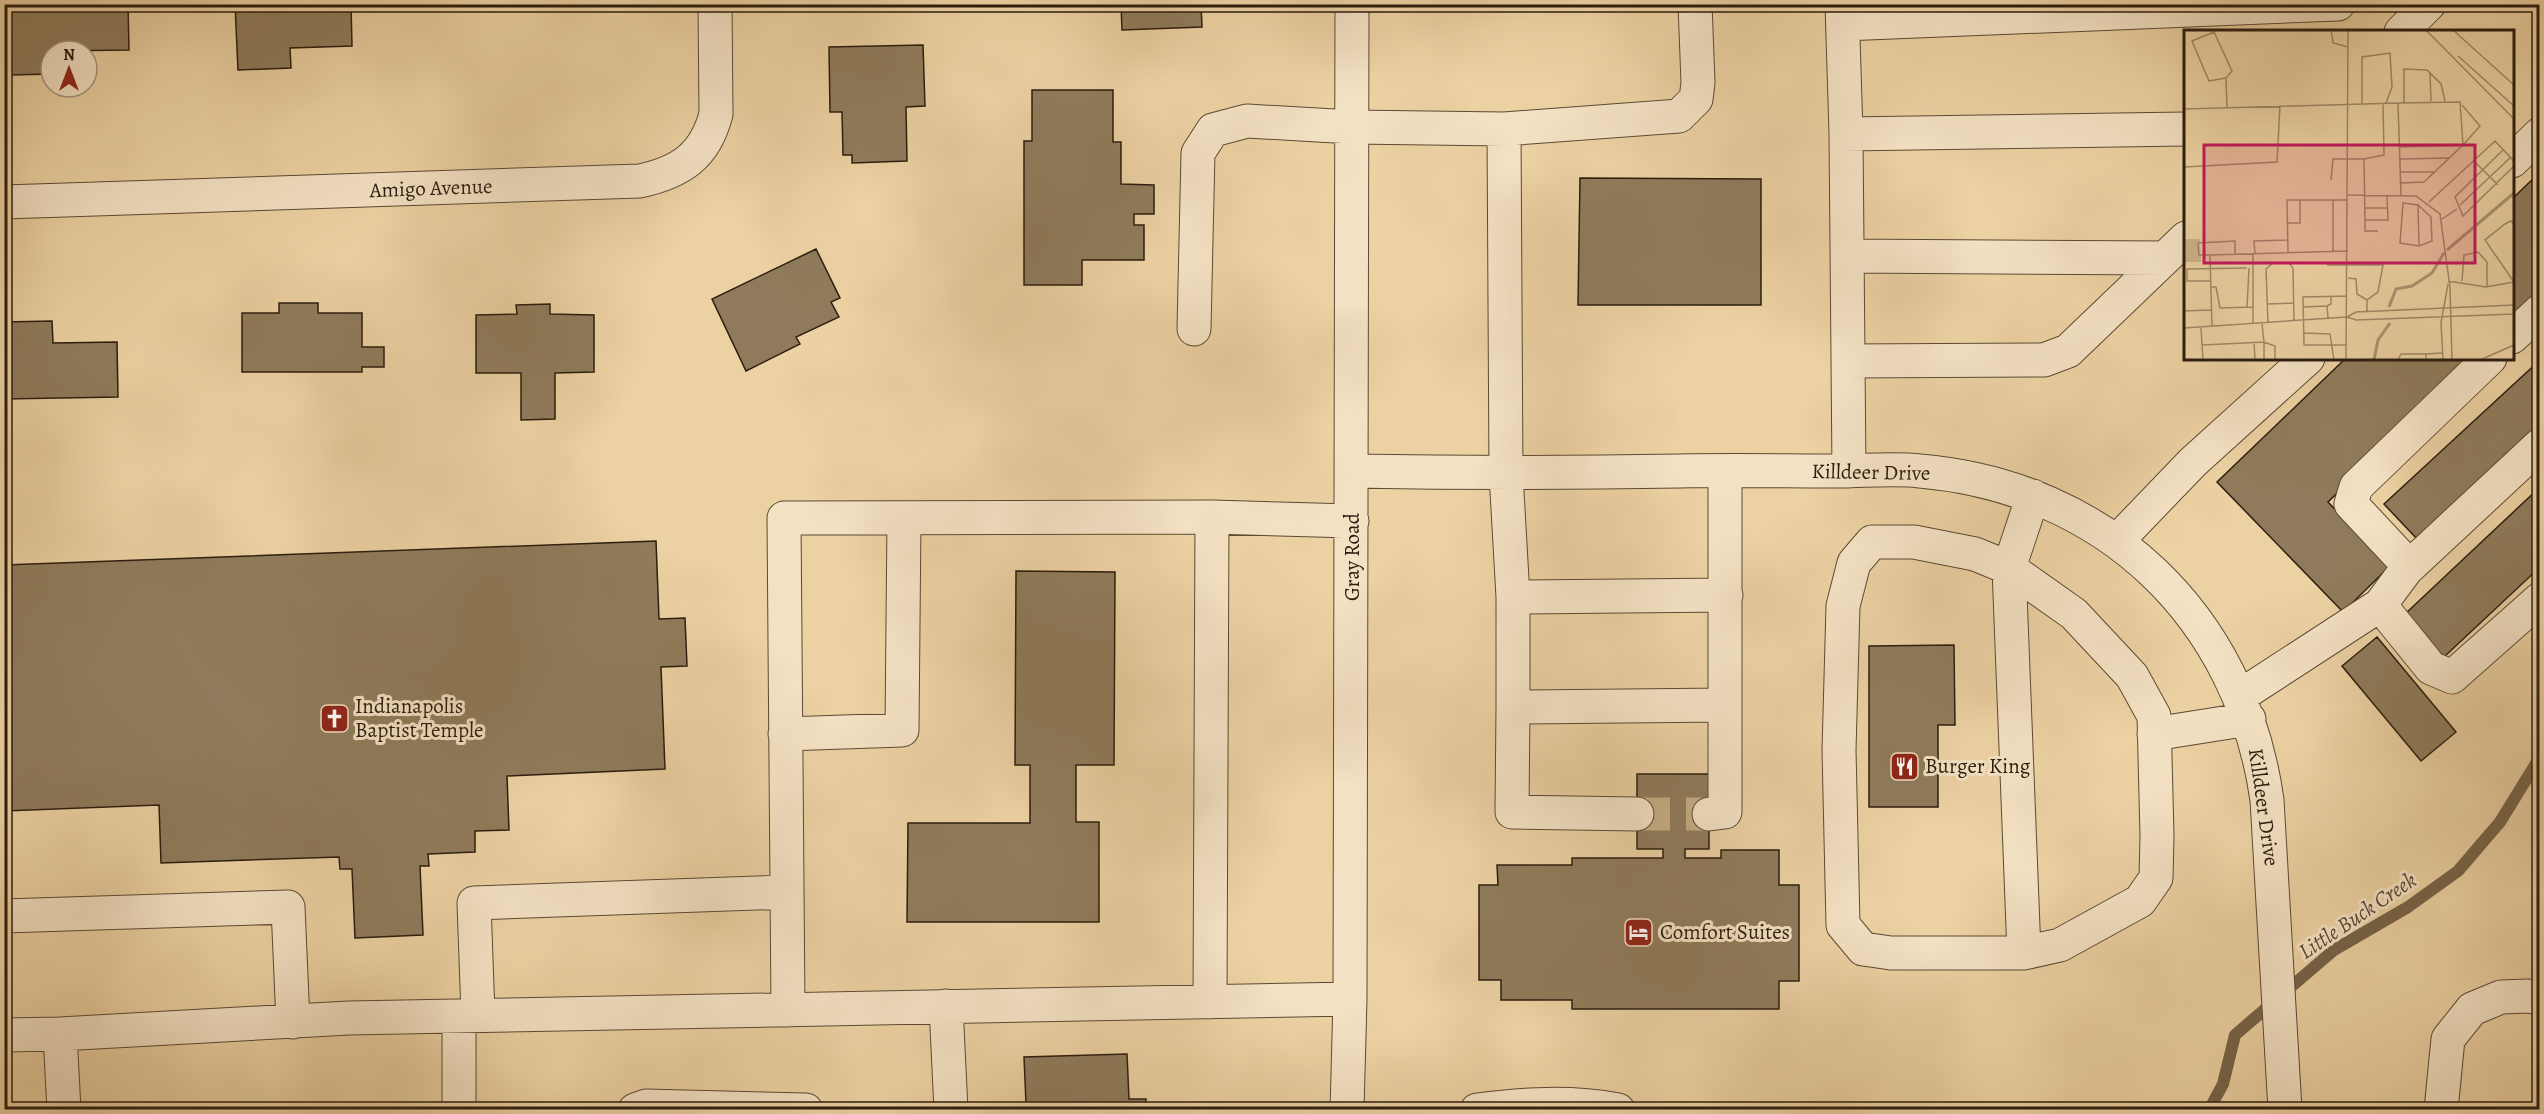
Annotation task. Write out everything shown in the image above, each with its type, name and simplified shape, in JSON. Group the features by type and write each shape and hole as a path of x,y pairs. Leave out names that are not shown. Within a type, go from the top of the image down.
{"street":[{"name":"Amigo Avenue","path":"4,202 640,181 663,176 694,157 712,126 716,114 715,4"},
{"name":"Gray Road","path":"1347,1110 1350,999 1353,4"},
{"path":"1194,329 1198,153 1213,130 1247,121 1352,128 1504,129 1679,116 1696,99 1698,83 1695,4"},
{"path":"1850,471 1846,134 1842,14 2338,4"},
{"path":"2403,30 2429,4"},
{"path":"1504,129 1506,474 1513,597 1512,812 1637,814"},
{"path":"1846,134 2184,129"},
{"path":"1847,256 2175,248"},
{"path":"1848,361 2044,360 2068,351 2175,248"},
{"path":"2514,335 2540,311"},
{"path":"2117,541 2193,462 2306,360"},
{"path":"2408,568 2409,566 2387,540 2351,504 2356,487 2488,360"},
{"path":"2154,734 2244,708 2380,605 2408,568 2540,445"},
{"name":"Killdeer Drive","path":"1352,471 1506,474 1920,471 1996,484 2033,496 2050,503 2117,541 2161,579 2186,606 2219,653 2244,708 2265,781 2274,880 2285,1110"},
{"path":"1709,814 1725,812 1725,471"},
{"path":"2024,953 2009,568 2033,496"},
{"path":"1210,1002 1212,517"},
{"path":"788,1010 784,518 1212,517 1352,521"},
{"path":"785,734 902,730 904,518"},
{"path":"1872,542 1914,542 1975,554 2009,568 2074,614 2132,676 2154,716 2154,734 2156,878 2140,901 2060,945 2024,953 1891,953 1863,949 1843,925 1839,750 1843,606 1854,563 1872,542"},
{"path":"1513,597 1726,595"},
{"path":"2380,605 2431,668 2452,677 2540,599"},
{"path":"1513,707 1725,705"},
{"path":"459,1110 468,1016 474,903 787,892"},
{"path":"4,916 288,907 293,1022"},
{"path":"2441,1110 2448,1039 2472,1009 2500,997 2540,998"},
{"path":"4,1035 468,1016 1350,999"},
{"path":"946,1006 951,1110"},
{"path":"60,1034 64,1110"},
{"path":"1477,1110 1535,1103 1597,1106 1618,1110"},
{"path":"635,1110 646,1106 806,1110"}],"building":[{"path":"9,4 128,4 129,50 99,50 99,39 39,39 39,74 11,75"},
{"path":"235,4 351,4 352,46 290,48 291,68 238,70"},
{"path":"1121,4 1201,4 1202,27 1122,30"},
{"path":"923,45 925,106 906,107 907,161 852,163 852,155 843,155 842,112 830,112 829,47"},
{"path":"1032,90 1113,90 1113,142 1121,142 1121,184 1154,185 1154,214 1134,214 1134,225 1144,225 1144,260 1082,260 1082,285 1024,285 1024,141 1032,141"},
{"path":"2535,177 2540,182 2540,298 2514,322 2514,197"},
{"path":"1580,178 1761,179 1761,305 1578,305"},
{"path":"816,249 840,298 831,302 839,317 796,337 800,344 746,371 712,299"},
{"path":"279,303 318,303 318,313 362,313 362,347 384,347 384,367 362,367 362,372 242,372 242,313 279,313"},
{"path":"550,304 550,314 594,315 594,372 555,373 555,419 521,420 521,373 476,373 476,315 517,314 516,305"},
{"path":"52,321 53,343 117,342 118,397 4,399 4,322"},
{"path":"2344,360 2475,360 2328,502 2390,566 2343,612 2217,482"},
{"path":"2540,360 2540,429 2418,540 2384,504"},
{"path":"2540,487 2540,567 2444,657 2404,615"},
{"name":"Indianapolis Baptist Temple","path":"656,541 659,619 685,618 687,666 661,667 665,769 507,776 509,830 475,831 475,852 428,854 429,866 420,866 423,935 355,938 352,869 340,869 339,857 161,863 159,805 4,811 4,565"},
{"path":"1016,571 1115,572 1114,765 1076,765 1076,822 1099,822 1099,922 907,922 908,823 1030,823 1030,765 1015,765"},
{"path":"2377,637 2456,732 2421,761 2342,666"},
{"name":"Burger King","path":"1954,645 1955,725 1938,725 1938,807 1869,807 1869,646"},
{"name":"Comfort Suites","path":"1637,774 1709,774 1709,849 1685,849 1685,858 1721,858 1721,850 1779,850 1779,885 1799,885 1799,981 1779,981 1779,1009 1572,1009 1572,1000 1501,1000 1501,980 1479,980 1479,885 1498,885 1497,865 1572,865 1572,858 1663,858 1663,849 1637,849"},
{"path":"1127,1054 1129,1099 1146,1099 1146,1110 1016,1110 1016,1104 1026,1104 1024,1057"}],"waterway":[{"name":"Little Buck Creek","path":"2209,1110 2223,1084 2235,1035 2334,950 2408,907 2458,871 2500,822 2540,757"}],"tunnel":[{"path":"1637,814 1709,814"}],"place":[{"name":"Indianapolis Baptist Temple","path":"334,718"},
{"name":"Burger King","path":"1904,766"},
{"name":"Comfort Suites","path":"1639,932"}]}
